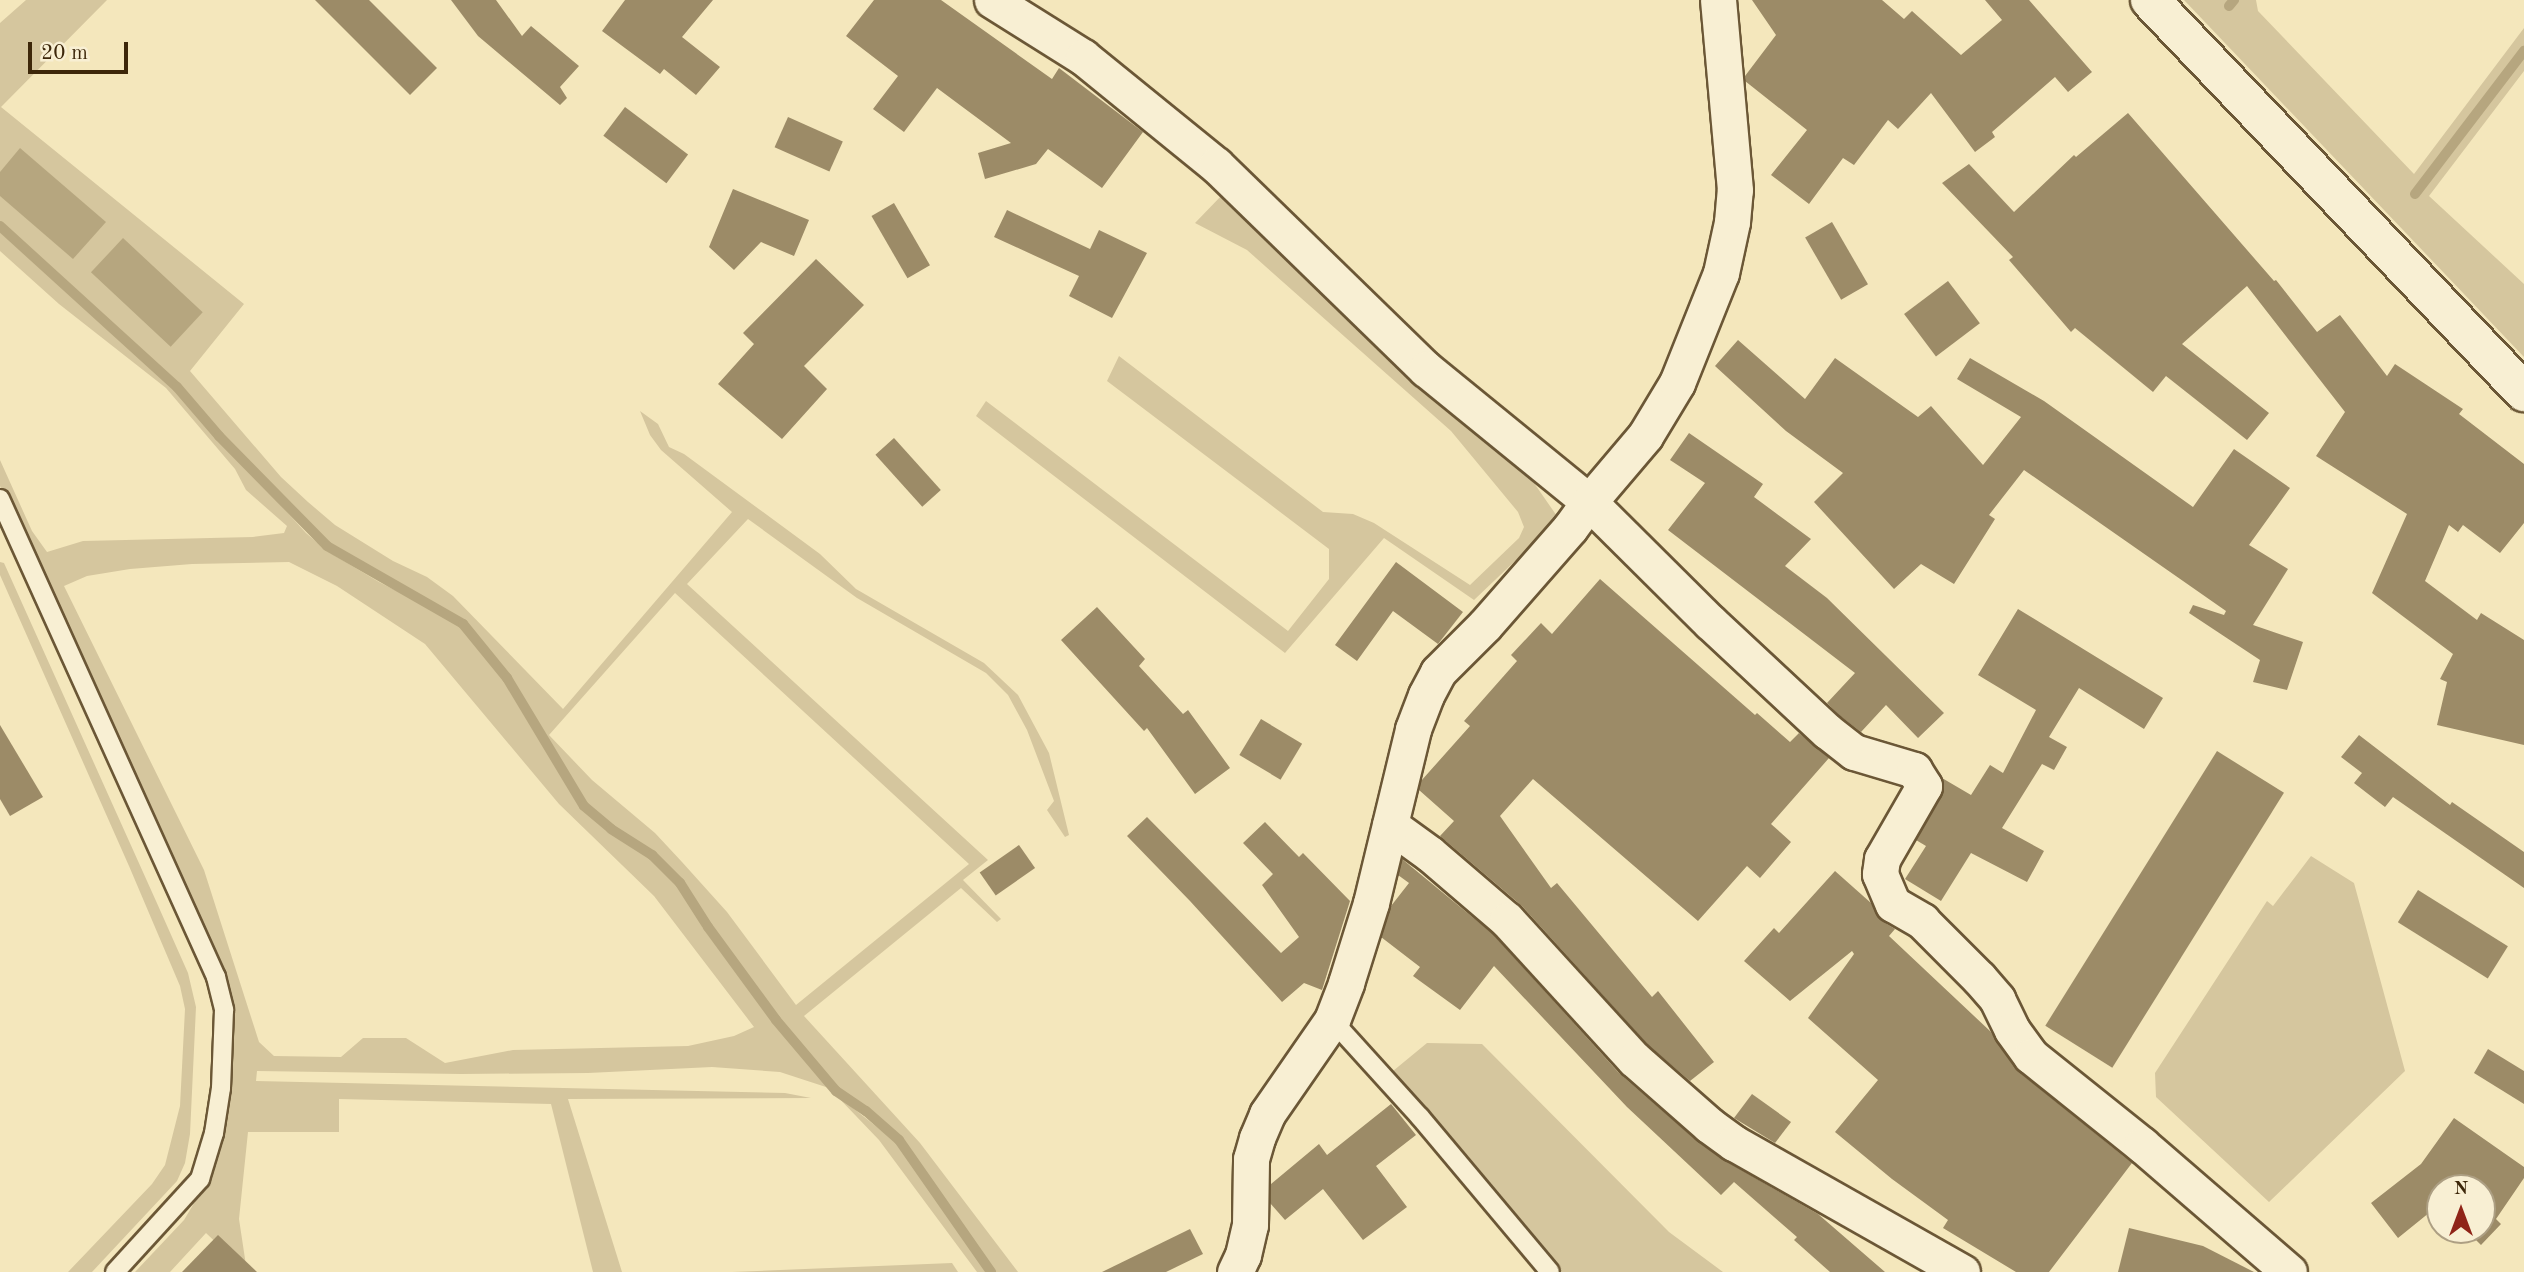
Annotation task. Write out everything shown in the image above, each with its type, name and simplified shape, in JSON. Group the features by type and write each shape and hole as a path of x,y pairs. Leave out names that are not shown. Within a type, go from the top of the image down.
{"street":[{"path":"992,0 1083,57 1216,166 1426,369 1589,502 1827,731 1854,752 1914,770 1924,786 1882,859 1880,874 1893,904 1922,921 1979,978 1997,999 2012,1030 2031,1056 2142,1145 2289,1272"},
{"path":"1235,1272 1243,1255 1250,1225 1251,1159 1257,1138 1267,1114 1332,1020 1371,903 1413,729 1438,672 1502,606 1645,436 1677,383 1721,273 1728,246 1735,190 1718,0"},
{"path":"2150,0 2524,391"},
{"path":"1390,825 1430,854 1507,920 1634,1059 1709,1125 1734,1143 1962,1272"}],"lane":[{"path":"0,499 7,534 216,977 224,1010 221,1088 214,1133 200,1179 115,1272"},
{"path":"1332,1020 1420,1117 1550,1272"}],"shaded area":[{"path":"26,0 107,0 1,107 244,304 190,371 281,477 335,525 393,561 427,577 453,596 563,709 732,512 661,450 650,435 640,411 658,424 669,447 684,454 820,554 856,589 984,663 1018,695 1049,753 1069,835 1065,837 1047,810 1054,801 1027,730 1008,695 986,673 857,598 748,519 687,584 988,860 963,880 1001,919 997,922 961,888 804,1016 920,1143 1018,1272 994,1272 901,1139 868,1109 838,1089 778,1018 710,926 682,881 653,854 612,827 586,805 509,677 464,622 328,544 221,435 179,385 0,223 0,23","holes":["675,593 969,864 796,1005 727,912 682,862 655,833 592,780 549,735"]},
{"path":"2184,0 2231,0 2226,7 2230,10 2238,0 2256,0 2258,11 2414,174 2524,28 2524,46 2412,194 2416,197 2524,55 2524,71 2429,196 2524,284 2524,357"},
{"path":"20,148 106,222 73,259 0,196 0,172"},
{"path":"1223,194 1534,483 1559,519 1474,600 1384,538 1285,653 976,416 986,401 1288,631 1329,579 1329,549 1107,381 1119,356 1323,512 1353,514 1374,523 1470,585 1519,538 1524,527 1518,512 1451,431 1247,250 1195,223"},
{"path":"0,232 175,389 306,533 327,551 463,628 505,682 582,808 610,833 651,859 681,887 703,928 778,1029 829,1088 780,1072 712,1067 588,1073 257,1071 256,1081 785,1093 811,1098 568,1099 622,1272 593,1272 551,1104 339,1099 339,1132 248,1132 239,1219 247,1272 206,1233 170,1272 135,1272 184,1220 212,1173 222,1130 228,1011 0,486 0,460 32,531 47,552 83,541 253,537 284,533 287,526 246,490 235,469 166,388 59,304 0,251","holes":["289,562 337,586 425,644 559,804 654,896 754,1027 734,1036 688,1046 513,1050 445,1063 406,1038 363,1038 341,1057 274,1056 259,1042 204,870 64,586 87,576 130,569 192,564"]},
{"path":"123,238 203,312 171,347 91,272"},
{"path":"0,562 4,563 188,973 196,1007 190,1134 185,1163 177,1181 92,1272 68,1272 152,1184 165,1165 180,1106 185,1009 180,986 129,866 0,575"},
{"path":"2311,856 2354,883 2405,1071 2269,1202 2156,1097 2155,1073 2267,901 2273,906"},
{"path":"1427,1043 1482,1044 1669,1232 1723,1272 1556,1272 1395,1079 1393,1071"},
{"path":"834,1093 897,1143 988,1272 977,1272 879,1140"},
{"path":"952,1263 958,1272 732,1272"}],"building":[{"path":"315,0 369,0 437,68 410,95"},
{"path":"451,0 496,0 522,36 531,26 579,66 560,87 567,98 560,105 478,36"},
{"path":"625,0 713,0 682,37 720,67 696,95 664,69 660,74 602,31"},
{"path":"874,0 941,0 1052,79 1059,68 1143,132 1102,188 1048,149 1036,164 985,179 978,153 1011,143 937,88 904,132 873,109 898,76 846,36"},
{"path":"1752,0 1882,0 1904,19 1912,11 1961,55 2002,20 1985,0 2029,0 2092,72 2068,92 2055,77 1992,132 1995,137 1975,152 1931,93 1898,129 1888,120 1854,165 1843,158 1809,204 1771,175 1807,130 1745,81 1745,76 1776,35"},
{"path":"625,107 688,155 666,183 603,136"},
{"path":"2128,113 2274,281 2276,280 2317,332 2340,315 2387,376 2395,364 2463,409 2459,414 2524,464 2524,523 2500,553 2463,525 2458,532 2449,525 2425,581 2477,620 2481,613 2524,640 2524,745 2437,725 2447,682 2440,679 2453,654 2372,593 2407,514 2316,456 2345,412 2247,286 2182,344 2269,413 2247,440 2166,376 2153,392 2075,328 2071,332 2009,260 2013,257 1942,183 1969,164 2014,212 2074,155 2076,157"},
{"path":"788,117 843,141 829,172 775,147"},
{"path":"733,189 809,220 794,256 761,242 734,270 709,247"},
{"path":"894,203 930,265 907,278 871,216"},
{"path":"1007,210 1090,249 1099,230 1147,253 1112,318 1069,296 1079,276 994,237"},
{"path":"1832,222 1868,284 1841,300 1805,238"},
{"path":"816,259 864,305 804,366 827,389 782,439 718,384 754,344 743,333"},
{"path":"1948,281 1980,323 1936,356 1904,314"},
{"path":"1738,340 1805,399 1835,358 1918,417 1931,406 1983,465 2021,417 1957,379 1970,358 2044,401 2193,507 2234,449 2290,488 2249,545 2288,569 2253,625 2303,642 2287,690 2253,682 2260,660 2189,613 2193,605 2224,615 2226,611 2024,470 1989,515 1995,519 1954,584 1921,564 1894,589 1814,502 1843,473 1786,431 1715,366"},
{"path":"1689,433 1763,484 1754,497 1811,539 1785,566 1827,598 1944,713 1918,738 1886,705 1861,732 1840,716 1827,703 1855,673 1668,530 1705,483 1670,460"},
{"path":"894,438 941,490 922,507 875,455"},
{"path":"1396,562 1463,612 1438,644 1393,611 1357,661 1335,645"},
{"path":"1600,579 1755,715 1757,713 1790,742 1799,733 1829,758 1771,824 1791,842 1760,878 1747,866 1698,921 1533,779 1500,816 1551,888 1557,883 1652,997 1658,991 1714,1062 1690,1081 1648,1045 1522,906 1440,836 1454,821 1419,790 1421,781 1470,726 1464,721 1517,661 1511,655 1541,623 1552,634"},
{"path":"1097,607 1145,659 1139,666 1183,714 1188,710 1230,768 1195,794 1147,728 1144,731 1061,640"},
{"path":"2018,609 2163,698 2144,729 2079,688 2049,737 2067,747 2054,770 2042,764 2002,828 2044,851 2027,882 1971,853 1941,901 1905,879 1926,846 1916,840 1941,796 1942,778 1971,795 1990,765 2003,773 2036,710 1978,675"},
{"path":"1261,719 1302,744 1281,780 1239,755"},
{"path":"0,725 43,797 10,816 0,799"},
{"path":"2359,735 2450,805 2452,802 2524,852 2524,888 2393,797 2385,807 2354,783 2362,773 2341,757"},
{"path":"2217,751 2284,793 2112,1068 2045,1026"},
{"path":"1147,817 1281,953 1299,937 1262,885 1273,874 1243,843 1265,822 1299,857 1303,853 1350,901 1322,990 1304,983 1282,1002 1127,836"},
{"path":"1019,845 1035,868 996,895 980,873"},
{"path":"1402,859 1493,934 1619,1073 1696,1140 1724,1160 1818,1214 1885,1272 1830,1272 1794,1240 1797,1237 1734,1182 1721,1195 1627,1107 1494,966 1460,1010 1413,976 1420,967 1381,937 1391,906 1409,883 1398,875"},
{"path":"1835,871 1871,903 1882,921 1895,929 1889,936 1990,1031 2018,1071 2132,1163 2049,1272 2016,1272 1943,1228 1948,1220 1835,1132 1878,1080 1808,1018 1854,954 1852,951 1790,1001 1744,961 1774,928 1779,933"},
{"path":"2418,890 2508,946 2488,978 2398,922"},
{"path":"2488,1049 2524,1071 2524,1104 2474,1073"},
{"path":"1752,1094 1791,1122 1775,1143 1734,1118"},
{"path":"1391,1104 1416,1135 1376,1166 1407,1207 1363,1240 1323,1189 1285,1220 1270,1203 1271,1184 1319,1144 1327,1155"},
{"path":"2454,1118 2524,1167 2524,1178 2496,1219 2496,1174 2426,1174 2426,1215 2398,1238 2371,1203 2421,1164"},
{"path":"2129,1228 2203,1246 2254,1272 2118,1272"},
{"path":"1190,1229 1203,1254 1166,1272 1102,1272"},
{"path":"218,1235 257,1272 182,1272"}],"waterway":[{"path":"2229,6 2234,0"},
{"path":"2415,194 2524,51"},
{"path":"0,226 177,387 219,436 327,546 463,624 507,678 584,806 611,829 652,855 680,883 708,927 776,1020 836,1091 866,1111 899,1140 991,1272"}]}
